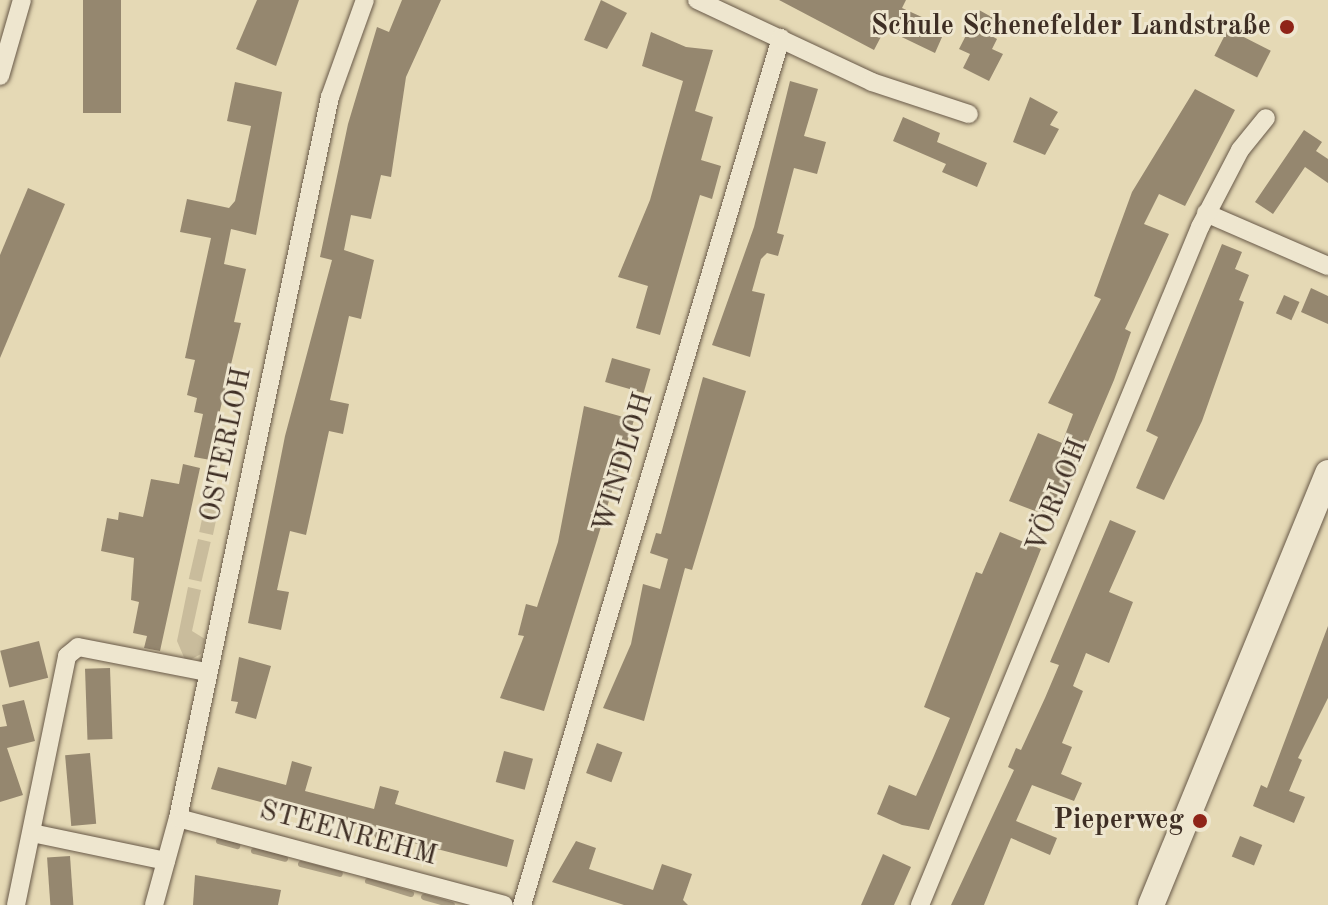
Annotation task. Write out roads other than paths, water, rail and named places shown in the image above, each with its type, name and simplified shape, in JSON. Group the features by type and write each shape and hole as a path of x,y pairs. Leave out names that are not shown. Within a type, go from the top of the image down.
{"main road":[{"path":"1151,905 1328,473"}],"street":[{"path":"0,76 22,0"},
{"name":"OSTERLOH","path":"154,905 178,818 330,97 365,0"},
{"path":"697,0 872,82 969,114"},
{"name":"WINDLOH","path":"522,905 781,38"},
{"name":"VÖRLOH","path":"920,905 1206,213 1266,118"},
{"path":"1206,213 1328,266"},
{"path":"16,905 67,656 78,647 207,672"},
{"name":"STEENREHM","path":"178,818 504,905"},
{"path":"32,833 166,861"}],"waterway":[{"path":"219,841 237,846"},
{"path":"254,851 285,859"},
{"path":"301,864 340,874"},
{"path":"368,881 411,894"},
{"path":"424,897 452,905"}],"place":[{"name":"Schule Schenefelder Landstraße","path":"1287,27"},
{"name":"Pieperweg","path":"1200,821"}]}
